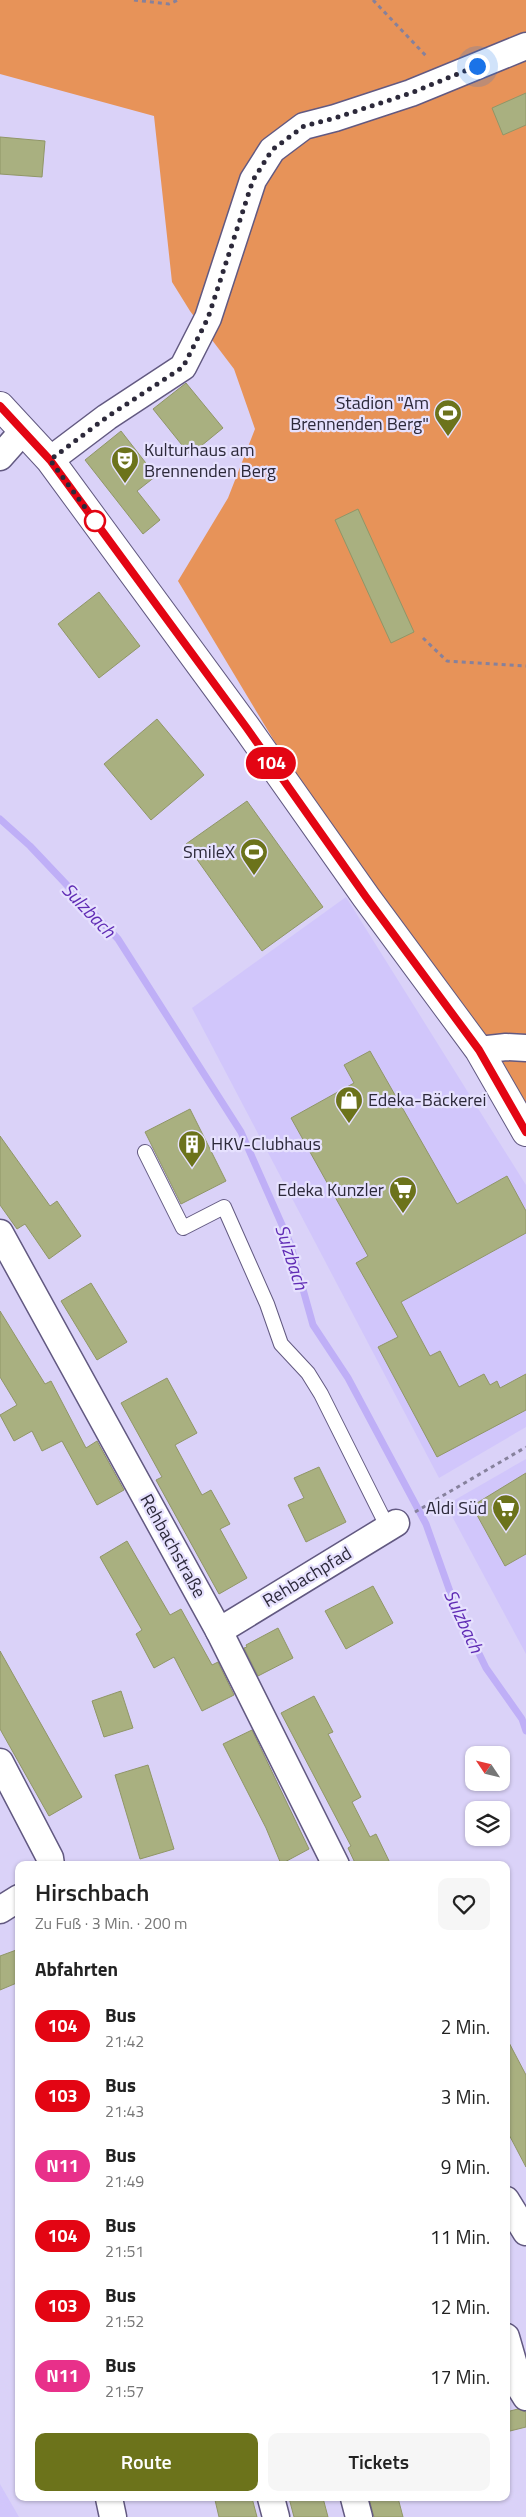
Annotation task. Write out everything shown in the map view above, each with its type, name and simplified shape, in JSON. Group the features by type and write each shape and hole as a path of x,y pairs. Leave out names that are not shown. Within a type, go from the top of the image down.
{"main road":[{"path":"0,406 50,460 246,727 366,897 479,1050 526,1132"}],"street":[{"path":"50,460 107,417 183,367 208,318 253,180 272,150 304,126 411,93 526,46"},
{"path":"0,457 23,431"},
{"path":"479,1050 526,1048"},
{"name":"Rehbachstraße","path":"0,1232 220,1631 332,1861"},
{"name":"Rehbachpfad","path":"220,1631 392,1526"},
{"path":"0,1762 50,1861"},
{"path":"0,1910 15,1901"},
{"path":"510,2206 526,2232"},
{"path":"510,2352 521,2389 526,2398"},
{"path":"109,2501 113,2517"},
{"path":"272,2501 276,2517"},
{"path":"355,2501 359,2517"}],"lane":[{"path":"145,1152 182,1228 224,1207 267,1304 281,1344 308,1373 321,1394 392,1526"}],"path":[{"path":"134,0 169,4 178,0"},
{"path":"373,0 429,58 421,61"},
{"path":"423,638 447,661 526,666"},
{"path":"392,1526 526,1447"}],"shaded area":[{"path":"0,0 526,0 526,1121 422,956 279,749 178,581 228,498 255,429 234,369 190,311 172,282 154,116 0,74"},
{"path":"346,897 526,1185 526,1427 439,1478 192,1008"},
{"path":"526,1459 526,1654 446,1505"},
{"path":"0,2484 19,2517 0,2517"}],"building":[{"path":"526,93 526,125 503,135 492,108"},
{"path":"0,137 45,141 42,177 0,174"},
{"path":"186,383 223,428 190,455 153,409"},
{"name":"Kulturhaus am Brennenden Berg","path":"121,431 156,476 137,491 160,520 143,534 85,460"},
{"path":"358,509 414,632 391,643 335,520"},
{"path":"99,592 140,646 99,678 58,624"},
{"path":"157,719 204,775 151,820 104,764"},
{"name":"SmileX","path":"247,801 323,907 262,951 186,844"},
{"name":"Edeka Kunzler","path":"370,1051 457,1204 507,1176 526,1211 526,1233 401,1302 430,1356 440,1351 459,1387 484,1374 490,1385 497,1381 500,1388 526,1374 526,1410 437,1457 378,1347 398,1337 356,1263 368,1256 291,1118 354,1083 344,1065"},
{"name":"HKV-Clubhaus","path":"190,1109 226,1181 181,1204 145,1132"},
{"path":"0,1136 50,1206 57,1201 81,1236 49,1259 25,1224 17,1229 0,1205"},
{"path":"91,1283 127,1342 97,1360 61,1301"},
{"path":"0,1311 45,1384 51,1381 86,1448 97,1441 124,1490 97,1505 62,1441 42,1451 32,1431 14,1441 0,1415 17,1405 0,1377"},
{"path":"167,1378 197,1433 175,1445 202,1495 211,1490 230,1524 220,1529 247,1578 219,1594 156,1480 162,1477 121,1403"},
{"path":"319,1467 346,1522 306,1542 288,1505 304,1498 294,1478"},
{"name":"Aldi Süd","path":"526,1473 526,1554 505,1566 472,1506"},
{"path":"127,1541 170,1615 181,1609 212,1665 218,1662 234,1695 202,1711 174,1657 154,1668 136,1634 142,1630 100,1557"},
{"path":"373,1586 393,1623 346,1649 325,1611"},
{"path":"278,1628 293,1658 258,1676 244,1648 247,1647 246,1645"},
{"path":"0,1651 82,1797 49,1816 0,1729"},
{"path":"121,1691 133,1728 104,1737 92,1701"},
{"path":"314,1696 333,1732 328,1734 361,1797 352,1802 370,1837 376,1834 389,1861 354,1861 348,1848 351,1846 281,1713"},
{"path":"252,1730 309,1849 287,1861 280,1861 266,1828 223,1744"},
{"path":"148,1765 174,1849 140,1859 115,1775"},
{"path":"15,1950 15,1984 0,1990 0,1956"},
{"path":"510,2045 526,2075 526,2167 510,2137"},
{"path":"518,2409 526,2412 526,2427 510,2431 510,2411"},
{"path":"215,2501 253,2501 257,2517 219,2517"},
{"path":"290,2501 324,2501 328,2517 294,2517"},
{"path":"370,2501 399,2501 403,2517 374,2517"}],"waterway":[{"name":"Sulzbach","path":"0,819 30,846 118,939 241,1132 290,1243 313,1325 348,1378 426,1524 453,1600 486,1668 522,1719 526,1731"}],"bus line":[{"name":"104","path":"0,406 50,460 246,727 366,897 479,1050 526,1132"}],"place":[{"name":"Stadion \"Am Brennenden Berg\"","path":"448,437"},
{"name":"Kulturhaus am Brennenden Berg","path":"125,484"},
{"name":"SmileX","path":"254,876"},
{"name":"Edeka-Bäckerei","path":"349,1124"},
{"name":"HKV-Clubhaus","path":"192,1168"},
{"name":"Edeka Kunzler","path":"403,1214"},
{"name":"Aldi Süd","path":"506,1532"}],"route":[{"path":"95,521 50,460 107,417 183,367 208,318 253,180 272,150 304,126 411,93 477,66"}]}
